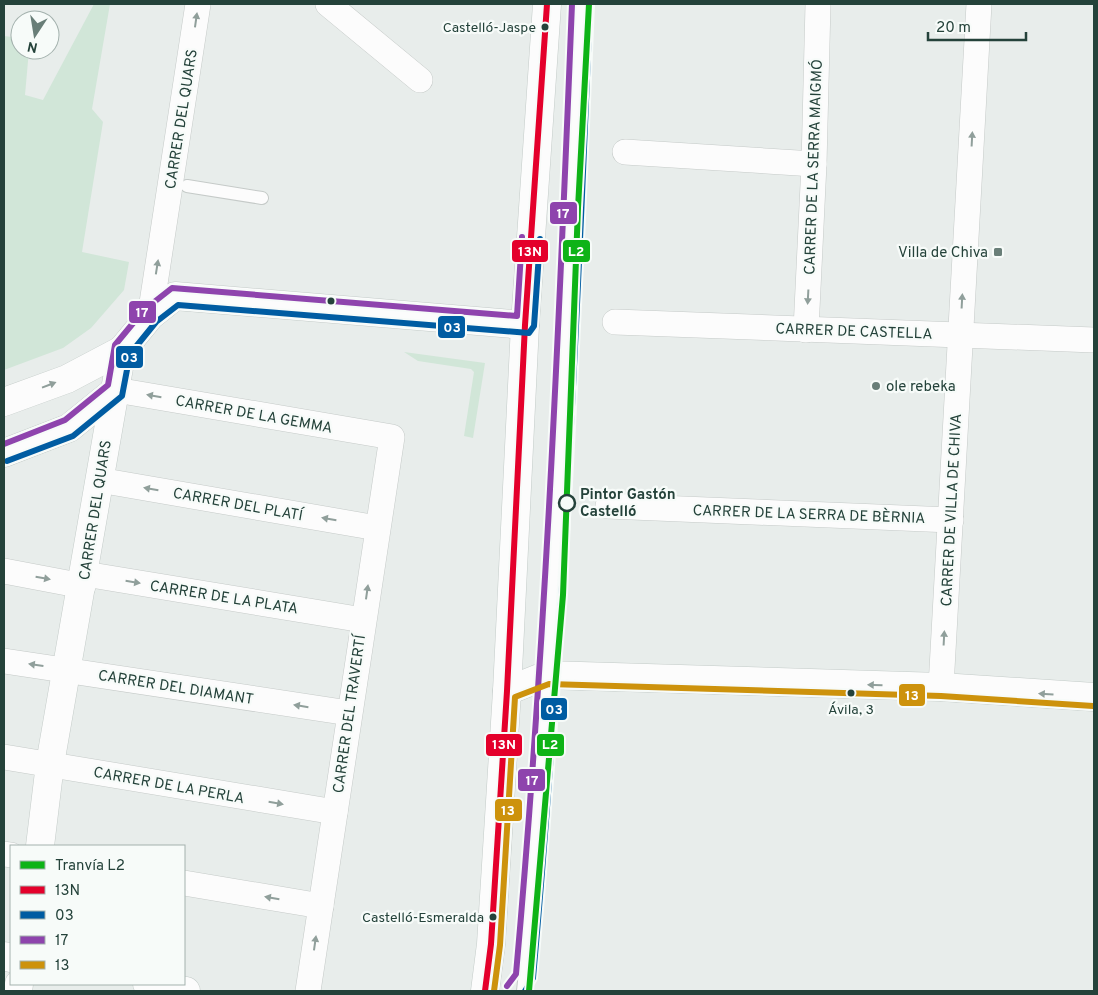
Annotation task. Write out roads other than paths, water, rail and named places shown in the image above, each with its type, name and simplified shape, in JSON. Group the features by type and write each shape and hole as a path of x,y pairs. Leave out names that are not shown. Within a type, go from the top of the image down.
{"street":[{"name":"CARRER DEL QUARS","path":"150,316 198,4"},
{"path":"328,4 420,80"},
{"path":"485,991 491,944 507,691 525,325 547,4"},
{"name":"CARRER DE LA SERRA MAIGMÓ","path":"806,330 814,164 818,4"},
{"name":"CARRER DE VILLA DE CHIVA","path":"941,687 980,4"},
{"path":"625,152 814,164"},
{"path":"4,402 66,379 122,350 150,316 175,296 525,325"},
{"name":"CARRER DE CASTELLA","path":"614,322 1094,340"},
{"name":"CARRER DEL QUARS","path":"40,845 50,764 84,580 99,480 122,350"},
{"path":"4,453 69,428 116,390"},
{"name":"CARRER DE LA GEMMA","path":"116,390 392,437"},
{"name":"CARRER DEL TRAVERTÍ","path":"308,991 392,437"},
{"name":"CARRER DEL PLATÍ","path":"99,480 377,528"},
{"name":"CARRER DE LA SERRA DE BÈRNIA","path":"608,506 951,520"},
{"name":"CARRER DE LA PLATA","path":"4,571 84,580 363,620"},
{"name":"CARRER DEL DIAMANT","path":"4,661 349,713"},
{"path":"507,691 547,676 941,687 1094,697"},
{"name":"CARRER DE LA PERLA","path":"4,757 335,812"},
{"path":"185,883 320,906"},
{"path":"153,985 186,991"}],"lane":[{"path":"523,991 536,845 568,333 581,4"},
{"path":"187,186 262,198"},
{"path":"514,991 524,977"}],"tram line":[{"name":"L2","path":"529,991 563,595 578,208 589,4"}],"place":[{"name":"Castelló-Jaspe","path":"545,27"},
{"name":"Villa de Chiva","path":"998,252"},
{"name":"ole rebeka","path":"876,386"},
{"name":"Pintor Gastón Castelló","path":"567,503"},
{"name":"Ávila, 3","path":"851,693"},
{"name":"Castelló-Esmeralda","path":"493,917"}]}
